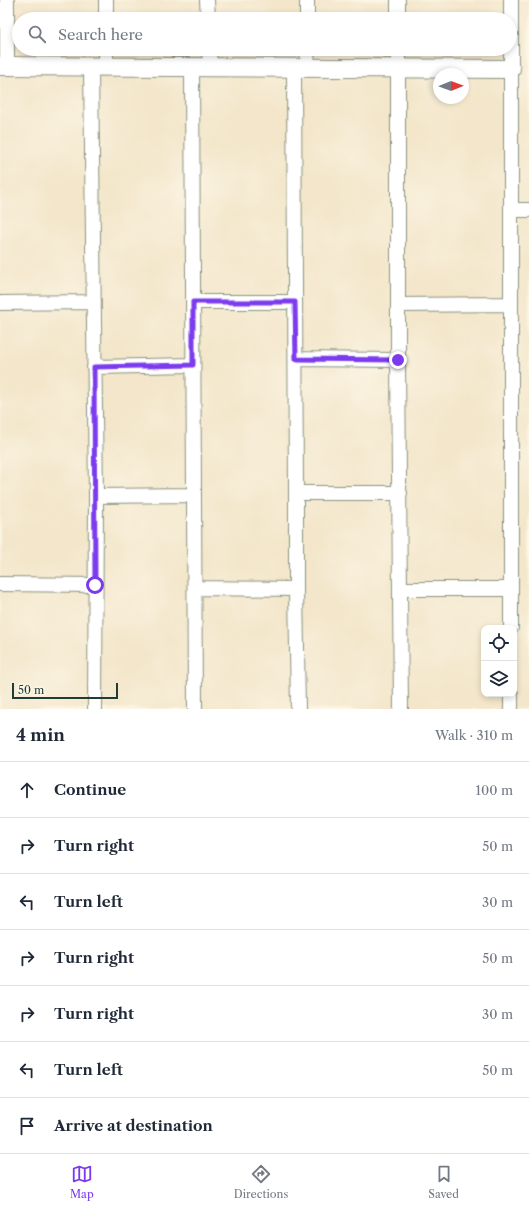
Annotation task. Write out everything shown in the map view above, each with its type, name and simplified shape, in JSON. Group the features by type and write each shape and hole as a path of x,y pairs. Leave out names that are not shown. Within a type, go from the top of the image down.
{"street":[{"path":"7,0 4,66 101,61 201,67 511,69"},
{"path":"106,0 106,12"},
{"path":"208,0 208,12"},
{"path":"307,0 307,12"},
{"path":"398,0 398,12"},
{"path":"511,0 511,12"},
{"path":"194,709 195,588 193,302 201,67 206,56"},
{"path":"298,709 295,302 301,68 305,56"},
{"path":"398,56 398,360 401,709"},
{"path":"511,56 511,625"},
{"path":"95,709 96,496 94,302 101,61"},
{"path":"511,210 529,210"},
{"path":"0,303 94,302"},
{"path":"193,302 295,302"},
{"path":"398,305 511,304"},
{"path":"296,359 398,360"},
{"path":"94,367 193,365"},
{"path":"296,493 400,493"},
{"path":"96,496 194,495"},
{"path":"0,584 95,585"},
{"path":"195,588 296,589"},
{"path":"401,588 511,589"},
{"path":"511,697 511,709"}],"route":[{"path":"95,585 96,496 94,367 193,365 193,302 295,302 296,359 398,360"}]}
